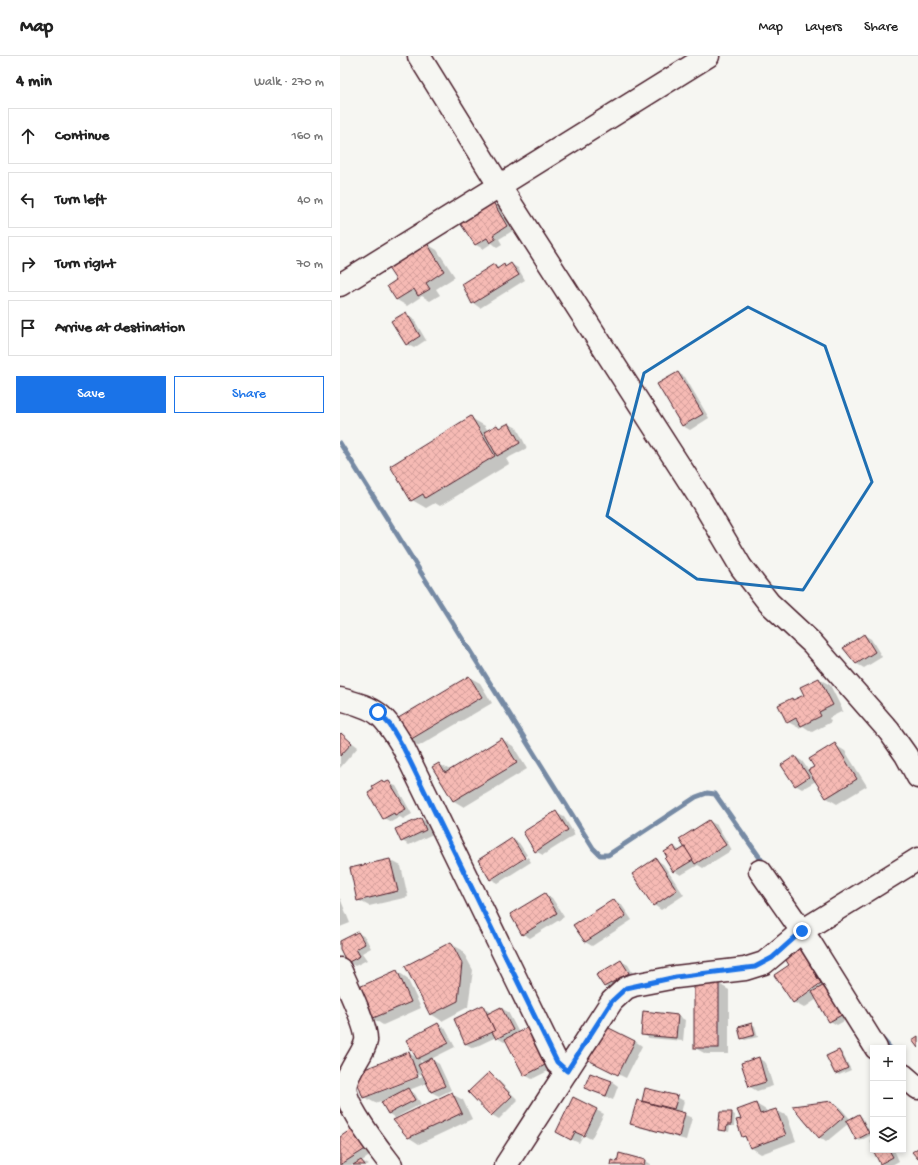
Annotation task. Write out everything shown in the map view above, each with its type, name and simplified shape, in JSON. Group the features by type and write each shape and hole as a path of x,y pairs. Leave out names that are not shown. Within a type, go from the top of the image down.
{"street":[{"path":"419,56 702,501 741,567 769,603 812,643 884,725 906,755 918,777"},
{"path":"340,285 708,56"},
{"path":"340,699 378,712 390,725 403,747 557,1062 567,1071"},
{"path":"506,1165 612,1001 626,988 676,977 755,967 772,958 802,931 918,859"},
{"path":"760,871 802,931 874,1045"},
{"path":"340,969 364,1029 366,1041 345,1084 346,1094 352,1109 391,1165"},
{"path":"906,1078 918,1088"}],"highlighted area":[{"path":"748,307 825,346 872,482 803,590 697,579 607,516 644,373"}],"building":[{"path":"493,202 507,226 493,235 496,239 490,243 487,238 475,245 460,223"},
{"path":"427,243 444,271 426,283 430,289 418,296 414,289 396,300 387,286 396,280 388,268"},
{"path":"511,263 519,275 472,304 462,284 494,264 497,269 504,264 505,267"},
{"path":"406,312 420,336 406,345 391,321"},
{"path":"678,372 703,414 682,426 657,384"},
{"path":"471,416 495,456 425,498 423,494 411,501 390,466"},
{"path":"509,423 520,443 497,456 484,432 497,425 499,428"},
{"path":"864,634 875,652 856,664 843,648"},
{"path":"469,676 482,697 408,741 395,720"},
{"path":"819,678 833,705 819,712 821,716 801,726 796,718 787,723 778,705 792,698 793,700 804,695 800,687"},
{"path":"341,733 352,743 340,756 340,734"},
{"path":"502,738 517,763 453,801 432,767 439,763 445,773"},
{"path":"835,743 857,779 826,798 808,770 814,767 809,759"},
{"path":"795,756 809,777 795,786 781,765"},
{"path":"382,780 384,783 389,781 406,809 383,819 368,793 374,789 372,786"},
{"path":"556,811 568,830 535,852 523,832"},
{"path":"421,818 426,830 401,842 395,829"},
{"path":"709,820 726,845 695,864 679,839"},
{"path":"512,838 525,858 490,880 478,860"},
{"path":"674,846 677,852 685,847 693,860 673,872 665,859 667,857 664,852"},
{"path":"656,858 677,890 653,906 632,874"},
{"path":"390,859 398,891 357,901 350,868"},
{"path":"545,893 557,913 522,935 510,914"},
{"path":"614,899 626,916 585,942 573,925"},
{"path":"358,932 365,944 356,949 360,956 347,963 340,949 340,941"},
{"path":"451,942 462,963 458,1001 430,1015 405,966"},
{"path":"803,943 822,971 816,976 821,983 793,1003 774,975 789,965 784,957"},
{"path":"621,960 629,973 604,987 596,975"},
{"path":"397,970 411,1002 371,1019 357,988"},
{"path":"830,982 847,1012 829,1022 812,992"},
{"path":"694,983 719,983 719,1048 694,1048"},
{"path":"483,1005 495,1031 465,1044 454,1019"},
{"path":"501,1007 513,1030 496,1039 492,1032 495,1031 487,1014"},
{"path":"643,1011 678,1015 676,1038 641,1035"},
{"path":"438,1023 449,1043 417,1059 406,1040"},
{"path":"752,1023 755,1035 741,1039 738,1027"},
{"path":"605,1026 635,1041 618,1075 588,1060"},
{"path":"528,1027 547,1064 524,1076 505,1039"},
{"path":"918,1036 918,1048 912,1040"},
{"path":"839,1050 848,1068 835,1074 826,1056"},
{"path":"409,1052 418,1077 363,1098 354,1073"},
{"path":"759,1057 766,1082 749,1087 741,1063"},
{"path":"432,1058 445,1086 431,1092 418,1065"},
{"path":"489,1072 512,1096 491,1116 468,1092"},
{"path":"590,1073 612,1081 606,1096 584,1088"},
{"path":"408,1088 415,1100 388,1114 381,1102"},
{"path":"645,1088 678,1096 674,1109 642,1101"},
{"path":"452,1092 462,1113 408,1138 393,1120"},
{"path":"573,1097 597,1109 584,1136 575,1132 571,1140 556,1132"},
{"path":"637,1100 685,1113 679,1137 630,1124"},
{"path":"832,1101 845,1116 819,1138 792,1106"},
{"path":"756,1103 760,1114 776,1109 786,1135 750,1148 745,1136 742,1137 736,1120 741,1119 737,1110"},
{"path":"720,1112 732,1112 731,1125 727,1125 726,1131 718,1130"},
{"path":"859,1114 869,1133 856,1140 846,1121"},
{"path":"353,1128 367,1148 340,1165 340,1137"},
{"path":"918,1148 918,1159 912,1152"},
{"path":"619,1153 645,1160 644,1165 611,1165 612,1160 617,1162"},
{"path":"874,1153 891,1153 893,1157 880,1164"},
{"path":"361,1160 365,1165 353,1165"}],"waterway":[{"path":"340,443 593,848 600,855 608,855 696,797 707,793 715,794 765,865"},
{"path":"883,1040 887,1045"}],"route":[{"path":"378,712 390,725 403,747 557,1062 567,1071 612,1001 626,988 652,981 676,977 745,970 755,967 772,958 782,947 802,931"}]}
